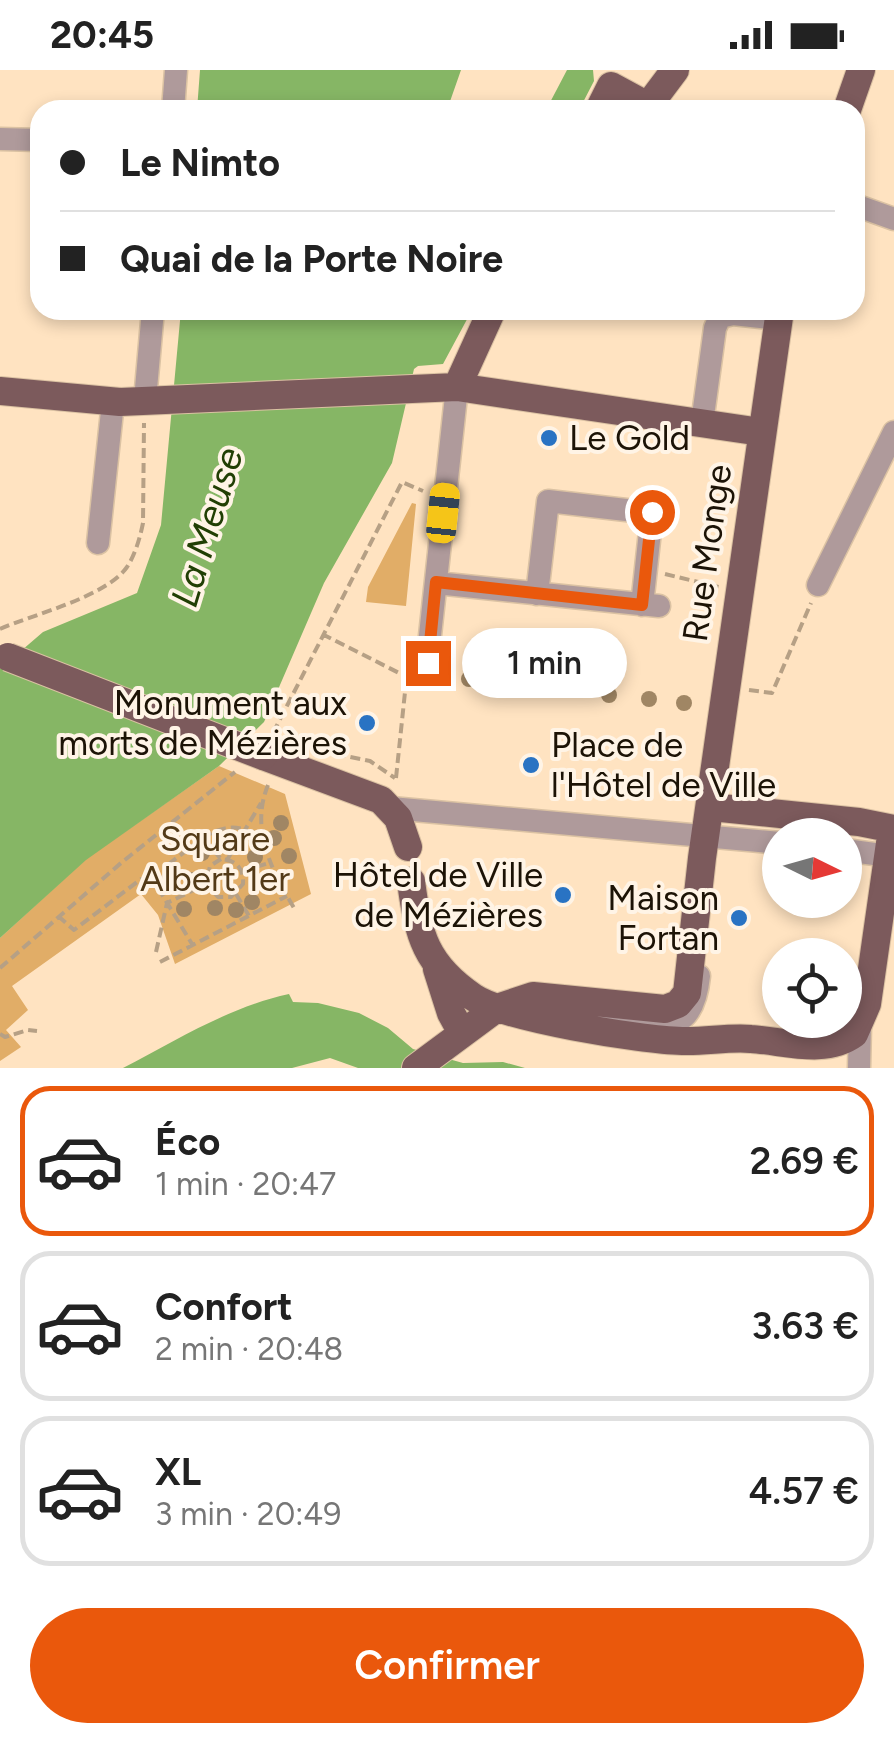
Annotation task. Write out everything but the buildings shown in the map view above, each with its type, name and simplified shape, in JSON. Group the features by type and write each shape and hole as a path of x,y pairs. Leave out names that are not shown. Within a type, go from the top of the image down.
{"main road":[{"path":"657,100 675,70"},
{"path":"850,100 861,70"},
{"path":"610,89 634,100"},
{"path":"457,387 487,320"},
{"name":"Rue Monge","path":"497,1008 533,996 665,1009 678,1004 689,985 717,837 711,806 777,320"},
{"path":"0,391 113,402 457,387 761,432"},
{"path":"4,656 368,794 403,812 408,847"},
{"path":"711,806 859,822 893,836 868,1004 862,1020"},
{"path":"411,882 422,940 451,1013 454,1038"},
{"path":"435,965 472,996 497,1008 533,1016 681,1042 746,1038 815,1057 847,1038"},
{"path":"416,1068 497,1008"}],"street":[{"path":"174,100 176,70"},
{"path":"0,139 30,140"},
{"path":"865,209 894,219"},
{"path":"144,400 152,320"},
{"path":"702,423 719,320"},
{"path":"418,664 436,582 457,387"},
{"path":"98,543 113,402"},
{"path":"818,585 894,432"},
{"path":"436,582 537,594 650,606 652,512 548,501 537,594"},
{"path":"403,812 762,841"},
{"path":"862,845 893,836"},
{"path":"533,1016 568,1011 672,1025 690,1015 697,1000 717,837"},
{"path":"859,1068 860,1038"}],"path":[{"path":"294,908 269,863 262,836 264,754 402,482"},
{"path":"650,606 664,574 740,590"},
{"path":"772,693 818,585"},
{"path":"322,634 407,677"},
{"path":"306,749 356,756 396,778 407,677 418,664"},
{"path":"0,968 58,916 264,754"},
{"path":"206,884 210,866 224,860 261,803"},
{"path":"158,888 170,862 223,826 246,828 262,836"},
{"path":"203,838 224,860 242,871 269,863"},
{"path":"206,884 218,897 236,894 243,884 242,871"},
{"path":"58,916 74,930 141,879 158,888 193,945"},
{"path":"156,952 168,903 206,884"},
{"path":"236,894 249,916"},
{"path":"160,962 287,896"},
{"path":"0,1034 5,1037 37,1031"}],"green space":[{"path":"412,503 416,504 406,606 366,602 368,587"},
{"name":"Square Albert 1er","path":"219,766 285,794 311,894 175,964 158,915 141,894 12,986 28,1010 6,1030 21,1047 0,1061 0,938 86,859"}],"water":[{"path":"200,70 461,70 450,100 198,100"},
{"path":"567,70 593,70 594,81 584,100 551,100"},
{"name":"La Meuse","path":"180,320 467,320 443,364 414,369 392,463 324,583 264,722 219,766 86,860 0,938 0,669 43,632 137,593 161,525"},
{"path":"289,994 293,1002 318,1003 359,1013 388,1028 413,1049 463,1063 503,1062 525,1068 358,1068 330,1058 292,1068 123,1068 224,1016"}],"place":[{"name":"Le Gold","path":"549,438"},
{"name":"Monument aux morts de Mézières","path":"367,723"},
{"name":"Place de l'Hôtel de Ville","path":"531,765"},
{"name":"Hôtel de Ville de Mézières","path":"563,895"},
{"name":"Maison Fortan","path":"739,918"}],"route":[{"path":"428,663 436,582 642,605 652,512"}]}
